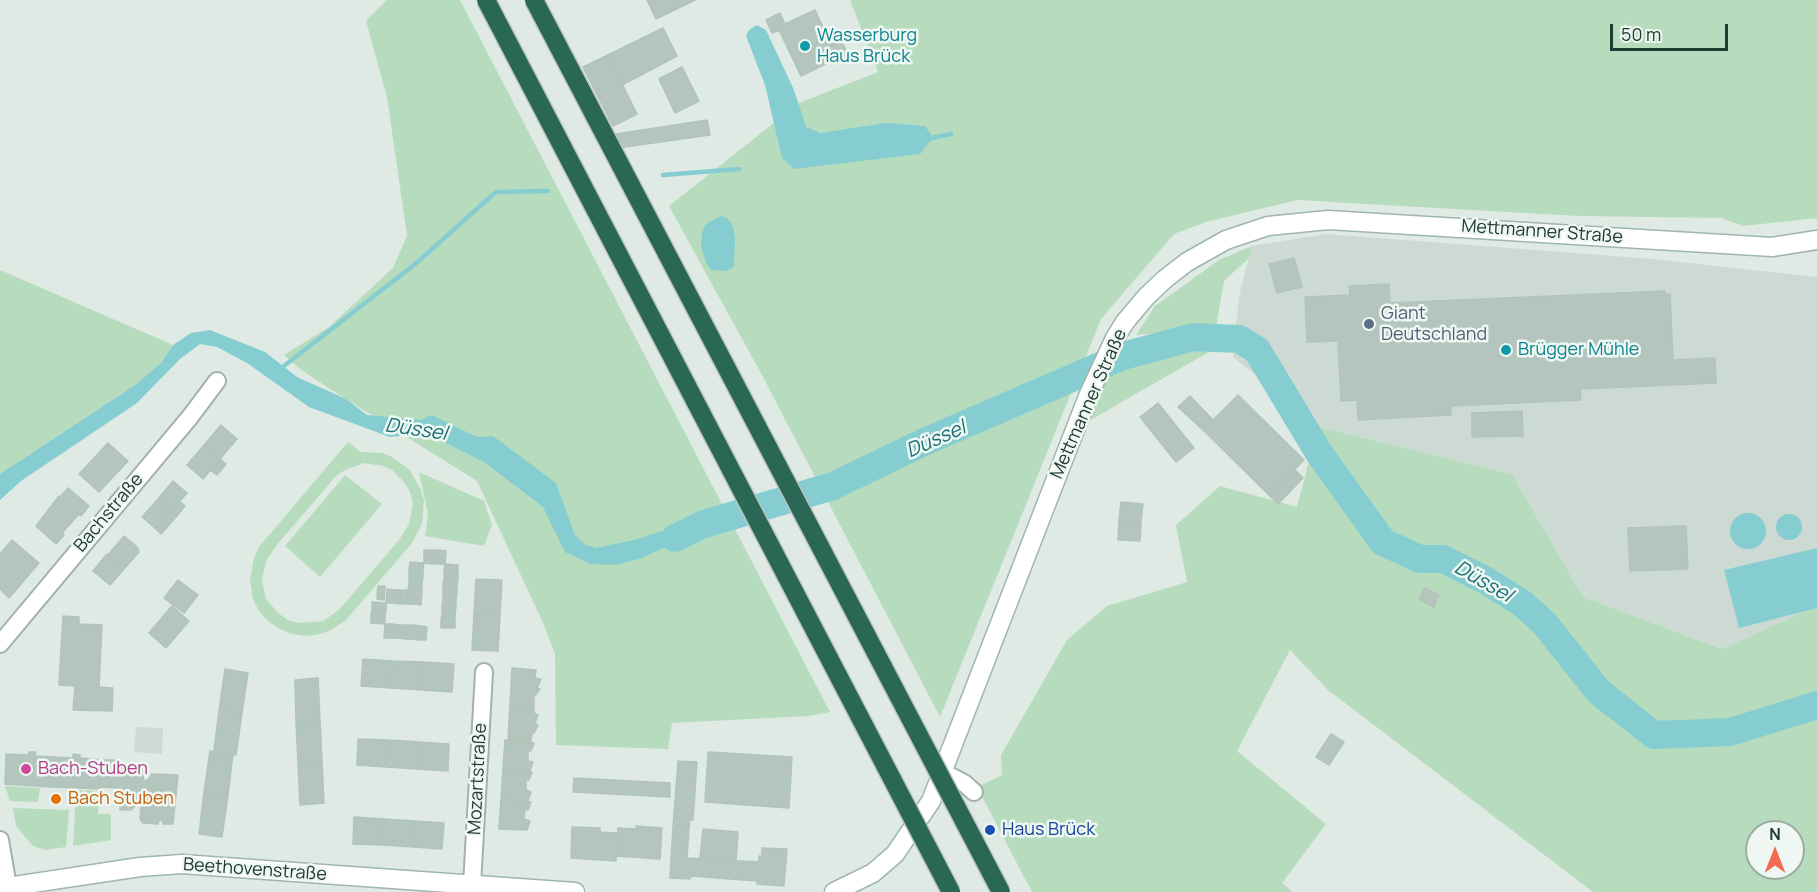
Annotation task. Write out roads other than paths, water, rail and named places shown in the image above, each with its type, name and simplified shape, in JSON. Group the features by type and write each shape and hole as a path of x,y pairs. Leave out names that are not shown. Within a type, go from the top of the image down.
{"highway":[{"path":"486,0 951,892"},
{"path":"534,0 1001,892"}],"main road":[{"name":"Mettmanner Straße","path":"834,892 873,873 895,854 931,801 1089,394 1115,338 1146,297 1186,262 1226,240 1268,226 1328,220 1772,247 1817,240"},
{"name":"Beethovenstraße","path":"6,889 140,867 182,864 472,885 491,889 574,892"}],"street":[{"name":"Bachstraße","path":"0,644 190,417 217,381"},
{"name":"Mozartstraße","path":"472,885 484,672"},
{"path":"943,772 964,783 974,792"},
{"path":"0,840 6,889"}],"water":[{"path":"757,25 766,30 794,90 806,127 820,133 886,123 925,126 933,137 920,154 794,169 782,158 765,85 746,36 749,30"},
{"path":"721,216 727,218 732,224 735,237 734,267 726,271 711,270 701,248 702,231 707,223"},
{"path":"210,330 265,352 297,377 346,399 367,415 420,420 432,415 477,437 493,436 556,483 575,535 586,545 596,548 634,540 668,529 700,511 712,526 642,558 616,565 590,564 565,552 543,507 484,462 438,439 421,434 390,437 309,407 247,363 217,347 200,344 180,359 137,403 21,481 0,500 0,474 135,385 161,363 173,345 191,333"},
{"path":"1748,513 1761,518 1766,531 1761,544 1748,549 1735,544 1730,531 1735,518"},
{"path":"1789,514 1798,518 1802,527 1798,536 1789,540 1780,536 1776,527 1780,518"},
{"path":"1817,548 1817,608 1739,628 1724,570"}],"waterway":[{"path":"927,139 951,134"},
{"path":"663,175 739,169"},
{"path":"280,369 414,265 496,192 548,191"},
{"name":"Düssel","path":"675,538 704,524 833,486 924,442 1123,356 1193,337 1239,339 1257,350 1319,453 1383,542 1420,559 1443,559 1485,580 1523,604 1545,624 1599,692 1654,735 1730,732 1817,705"}],"place":[{"name":"Wasserburg Haus Brück","path":"805,46"},
{"name":"Giant Deutschland","path":"1369,324"},
{"name":"Brügger Mühle","path":"1506,350"},
{"name":"Bach-Stuben","path":"26,769"},
{"name":"Bach Stuben","path":"56,799"},
{"name":"Haus Brück","path":"990,830"}]}
